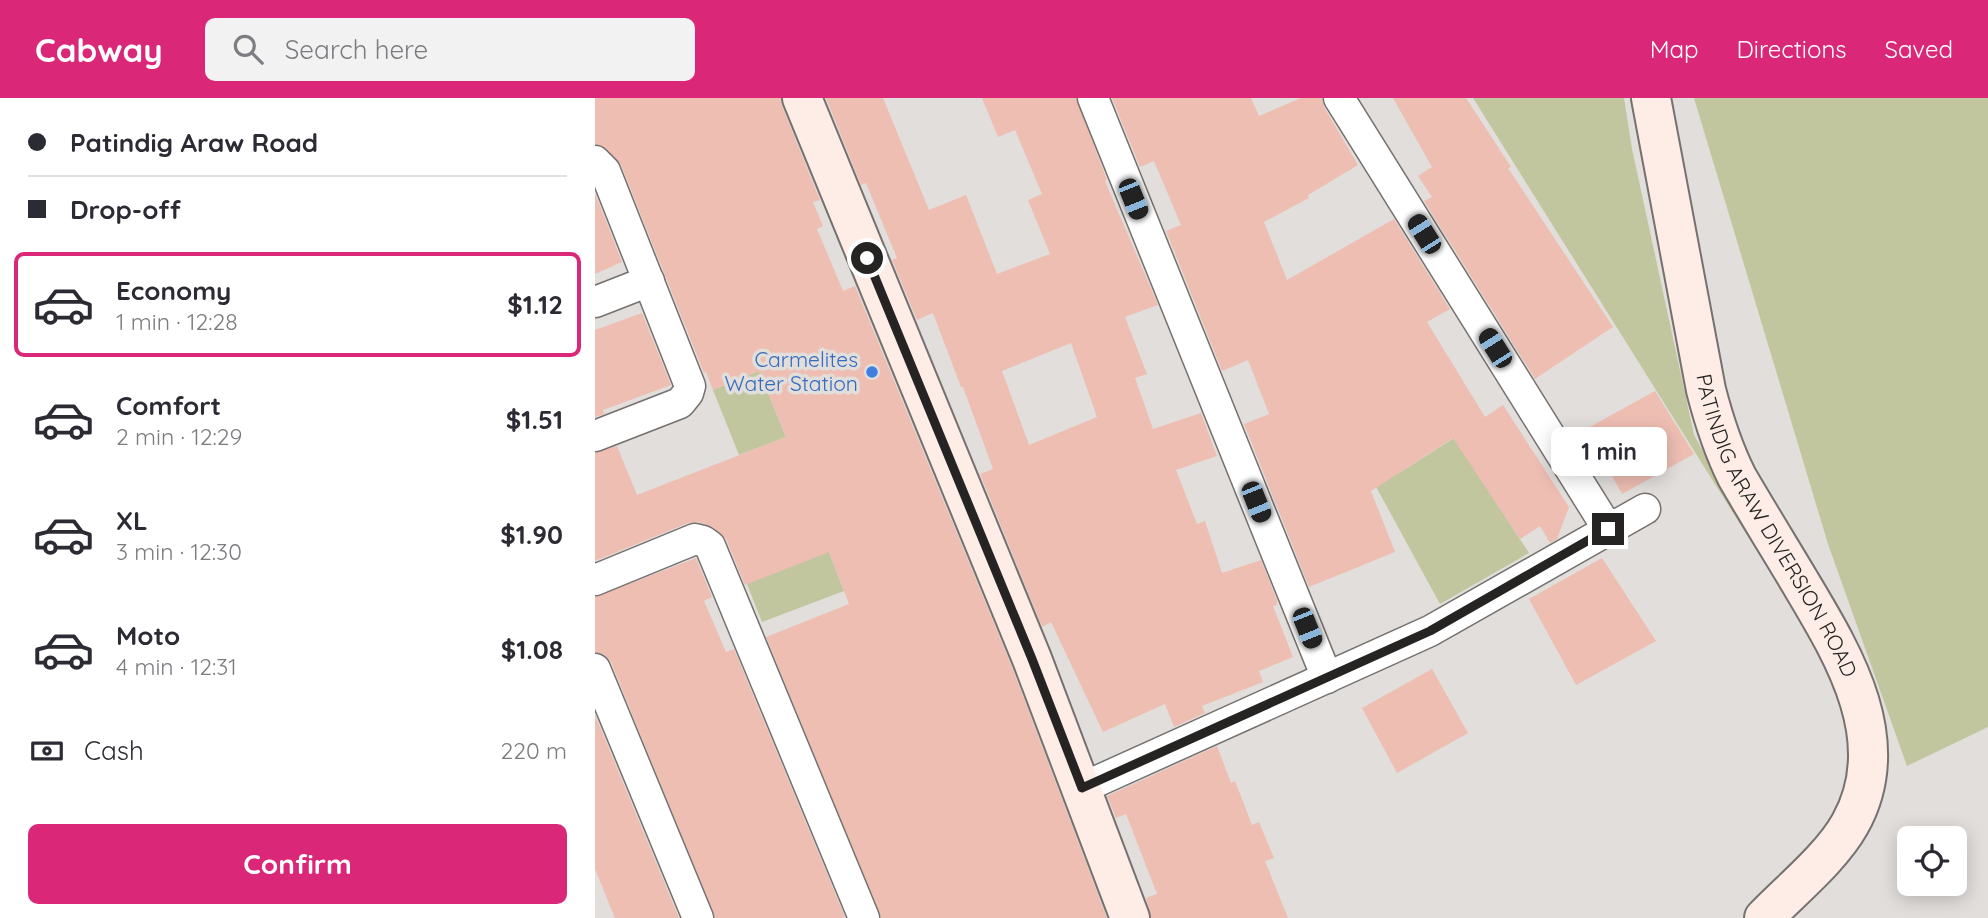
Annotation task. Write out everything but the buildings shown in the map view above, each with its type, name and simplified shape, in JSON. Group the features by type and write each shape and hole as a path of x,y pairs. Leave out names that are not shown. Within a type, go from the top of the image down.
{"street":[{"path":"802,98 1037,671 1130,918"},
{"path":"1093,98 1327,678"},
{"path":"1339,98 1608,529"},
{"name":"PATINDIG ARAW DIVERSION ROAD","path":"1651,98 1706,390 1717,431 1737,477 1843,655 1859,696 1867,737 1865,789 1849,827 1764,918"},
{"path":"595,161 604,171 689,379 688,393 680,403 595,436"},
{"path":"595,302 649,281"},
{"path":"1082,788 1443,624 1645,509"},
{"path":"595,580 695,539 710,546 863,918"},
{"path":"595,669 698,918"}],"green space":[{"path":"1473,98 1624,98 1632,149 1694,435 1765,564"},
{"path":"1694,98 1988,98 1988,727 1907,766 1828,544"},
{"path":"759,371 786,437 739,455 713,390"},
{"path":"1454,438 1529,553 1440,604 1374,483 1399,473"},
{"path":"811,505 844,591 762,622 747,584"}],"place":[{"name":"Carmelites Water Station","path":"872,372"}],"route":[{"path":"867,258 1032,659 1082,788 1430,631 1608,529"}]}
